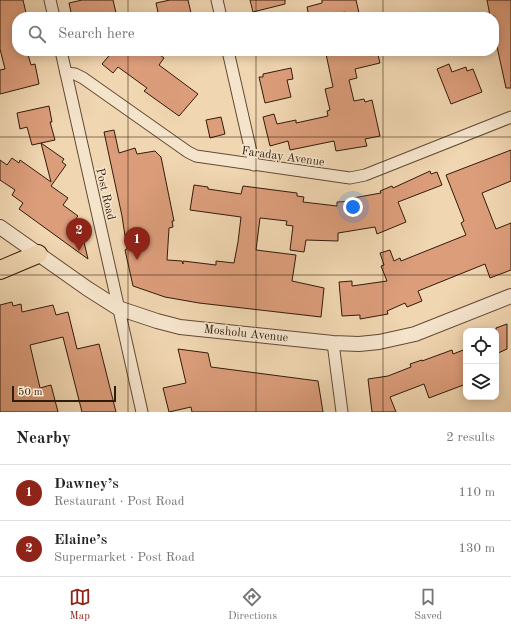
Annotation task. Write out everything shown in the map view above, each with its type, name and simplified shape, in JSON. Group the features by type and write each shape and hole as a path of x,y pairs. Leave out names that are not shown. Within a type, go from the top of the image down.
{"main road":[{"path":"0,270 38,254"}],"street":[{"path":"50,0 53,12"},
{"path":"217,0 220,12"},
{"name":"Post Road","path":"62,56 142,412"},
{"path":"229,56 254,165"},
{"name":"Faraday Avenue","path":"66,73 75,74 83,78 188,152 204,158 357,177 511,117"},
{"name":"Mosholu Avenue","path":"0,227 88,289 118,308 157,321 180,326 359,344 396,340 511,296"},
{"path":"333,342 342,412"}],"building":[{"path":"0,0 23,0 26,12 12,12 12,56 28,56 31,65 35,64 39,84 0,94 0,70 5,69 0,49"},
{"path":"82,0 113,0 116,12 71,12 69,3"},
{"path":"170,0 188,0 191,12 158,12 156,3"},
{"path":"250,0 285,0 285,4 253,12"},
{"path":"322,0 356,0 359,12 308,12 307,7 322,3"},
{"path":"487,0 511,0 511,88 506,88 499,56 499,12 489,12"},
{"path":"109,56 161,56 164,58 159,65 198,94 179,116 144,91 147,88 118,67 113,73 102,64"},
{"path":"326,56 378,56 380,63 355,69 357,78 349,80 354,101 364,99 365,102 372,100 380,136 365,139 367,146 336,151 334,141 290,150 288,141 270,146 263,117 274,114 277,124 296,120 296,123 328,116 327,111 330,110 325,89 333,87"},
{"path":"449,64 452,72 466,67 467,71 473,69 482,92 451,104 437,69"},
{"path":"291,68 293,79 287,80 291,97 265,103 259,77 263,77 263,74"},
{"path":"49,106 52,122 50,122 55,140 32,145 27,127 20,129 17,113"},
{"path":"221,117 225,134 210,138 206,120"},
{"path":"114,130 119,153 135,148 137,154 155,151 161,157 174,221 172,221 173,227 169,228 167,260 182,261 183,264 183,261 216,265 216,261 234,263 238,242 241,217 190,210 194,185 208,187 208,189 241,194 243,186 297,193 297,196 304,197 303,202 337,206 337,202 353,201 353,198 381,193 380,191 392,186 393,188 430,171 431,174 437,172 442,185 398,202 406,222 377,234 375,227 338,233 338,241 306,240 304,252 290,250 293,226 286,225 287,221 260,218 256,250 296,255 292,281 324,288 321,317 199,303 165,297 133,286 125,250 127,249 122,216 104,132"},
{"path":"41,143 64,159 62,162 66,165 51,186 68,198 63,205 78,216 74,221 80,225 88,259 19,209 23,203 12,195 15,190 0,180 0,160 7,165 12,158 19,163 20,160 51,182"},
{"path":"511,150 511,181 482,193 496,229 511,223 511,270 490,278 485,264 418,291 422,301 407,307 405,303 387,311 388,314 360,319 360,315 342,316 339,282 352,281 352,286 387,281 381,266 384,265 380,253 390,250 394,261 400,258 401,261 466,235 461,223 464,221 446,175"},
{"path":"12,302 13,306 21,304 22,312 53,305 56,315 68,312 77,349 99,344 116,412 82,412 63,337 30,345 40,388 51,385 58,412 0,412 0,305"},
{"path":"507,324 507,349 499,353 499,328 496,328"},
{"path":"178,349 208,353 211,367 318,381 323,412 192,412 191,407 169,412 163,388 186,383"},
{"path":"452,350 453,354 463,350 463,385 429,398 424,384 390,397 396,412 372,412 368,379 388,376 411,367 410,364"}],"place":[{"name":"Elaine’s","path":"79,251"},
{"name":"Dawney’s","path":"137,260"}]}
